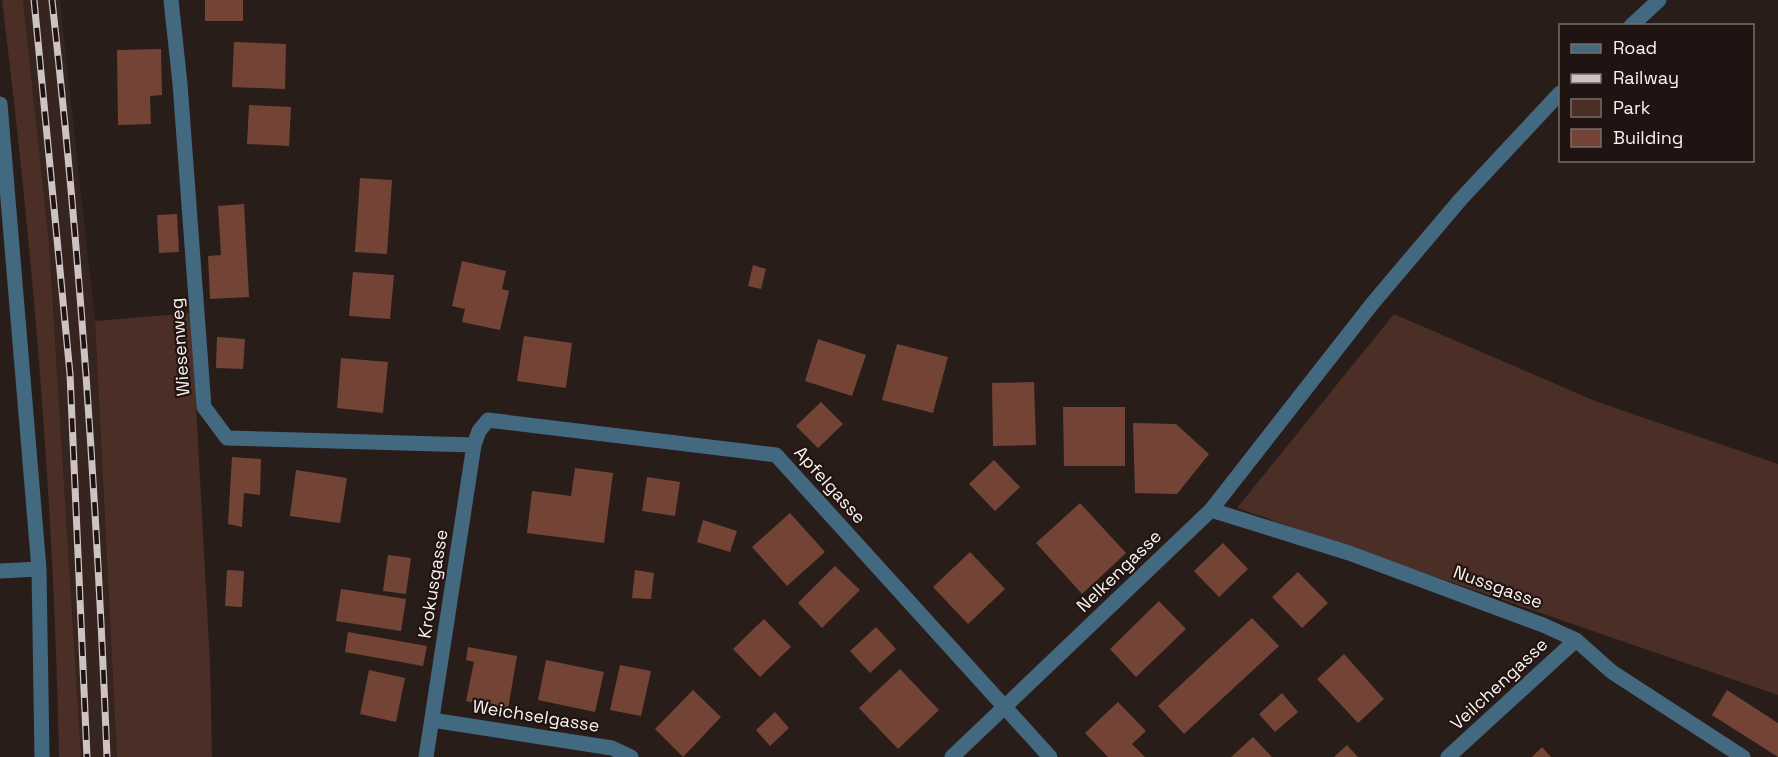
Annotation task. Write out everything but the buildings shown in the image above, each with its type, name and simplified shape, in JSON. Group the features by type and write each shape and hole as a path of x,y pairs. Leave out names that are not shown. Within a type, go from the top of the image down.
{"street":[{"name":"Wiesenweg","path":"171,0 180,84 204,407 227,438 474,445"},
{"path":"1633,24 1659,0"},
{"name":"Nelkengasse","path":"952,757 1211,510 1372,304 1460,200 1559,94"},
{"path":"0,104 39,569 42,757"},
{"name":"Krokusgasse","path":"426,757 474,445 479,431 488,420"},
{"name":"Apfelgasse","path":"488,420 776,455 1050,757"},
{"name":"Nussgasse","path":"1211,510 1349,553 1543,625 1576,640 1612,672 1742,757"},
{"path":"0,571 39,569"},
{"name":"Veilchengasse","path":"1448,757 1576,640"},
{"name":"Weichselgasse","path":"432,720 612,748 631,757"}],"shaded area":[{"path":"23,0 60,0 95,321 117,757 81,757 49,243"}],"green space":[{"path":"2,0 23,0 49,243 81,757 59,757 52,567 40,378 23,189"},
{"path":"191,313 210,663 212,757 117,757 95,321"},
{"path":"1394,314 1595,401 1778,464 1778,695 1237,508"}],"railway":[{"path":"34,0 70,374 87,757"},
{"path":"52,0 71,189 86,378 107,757"}]}
